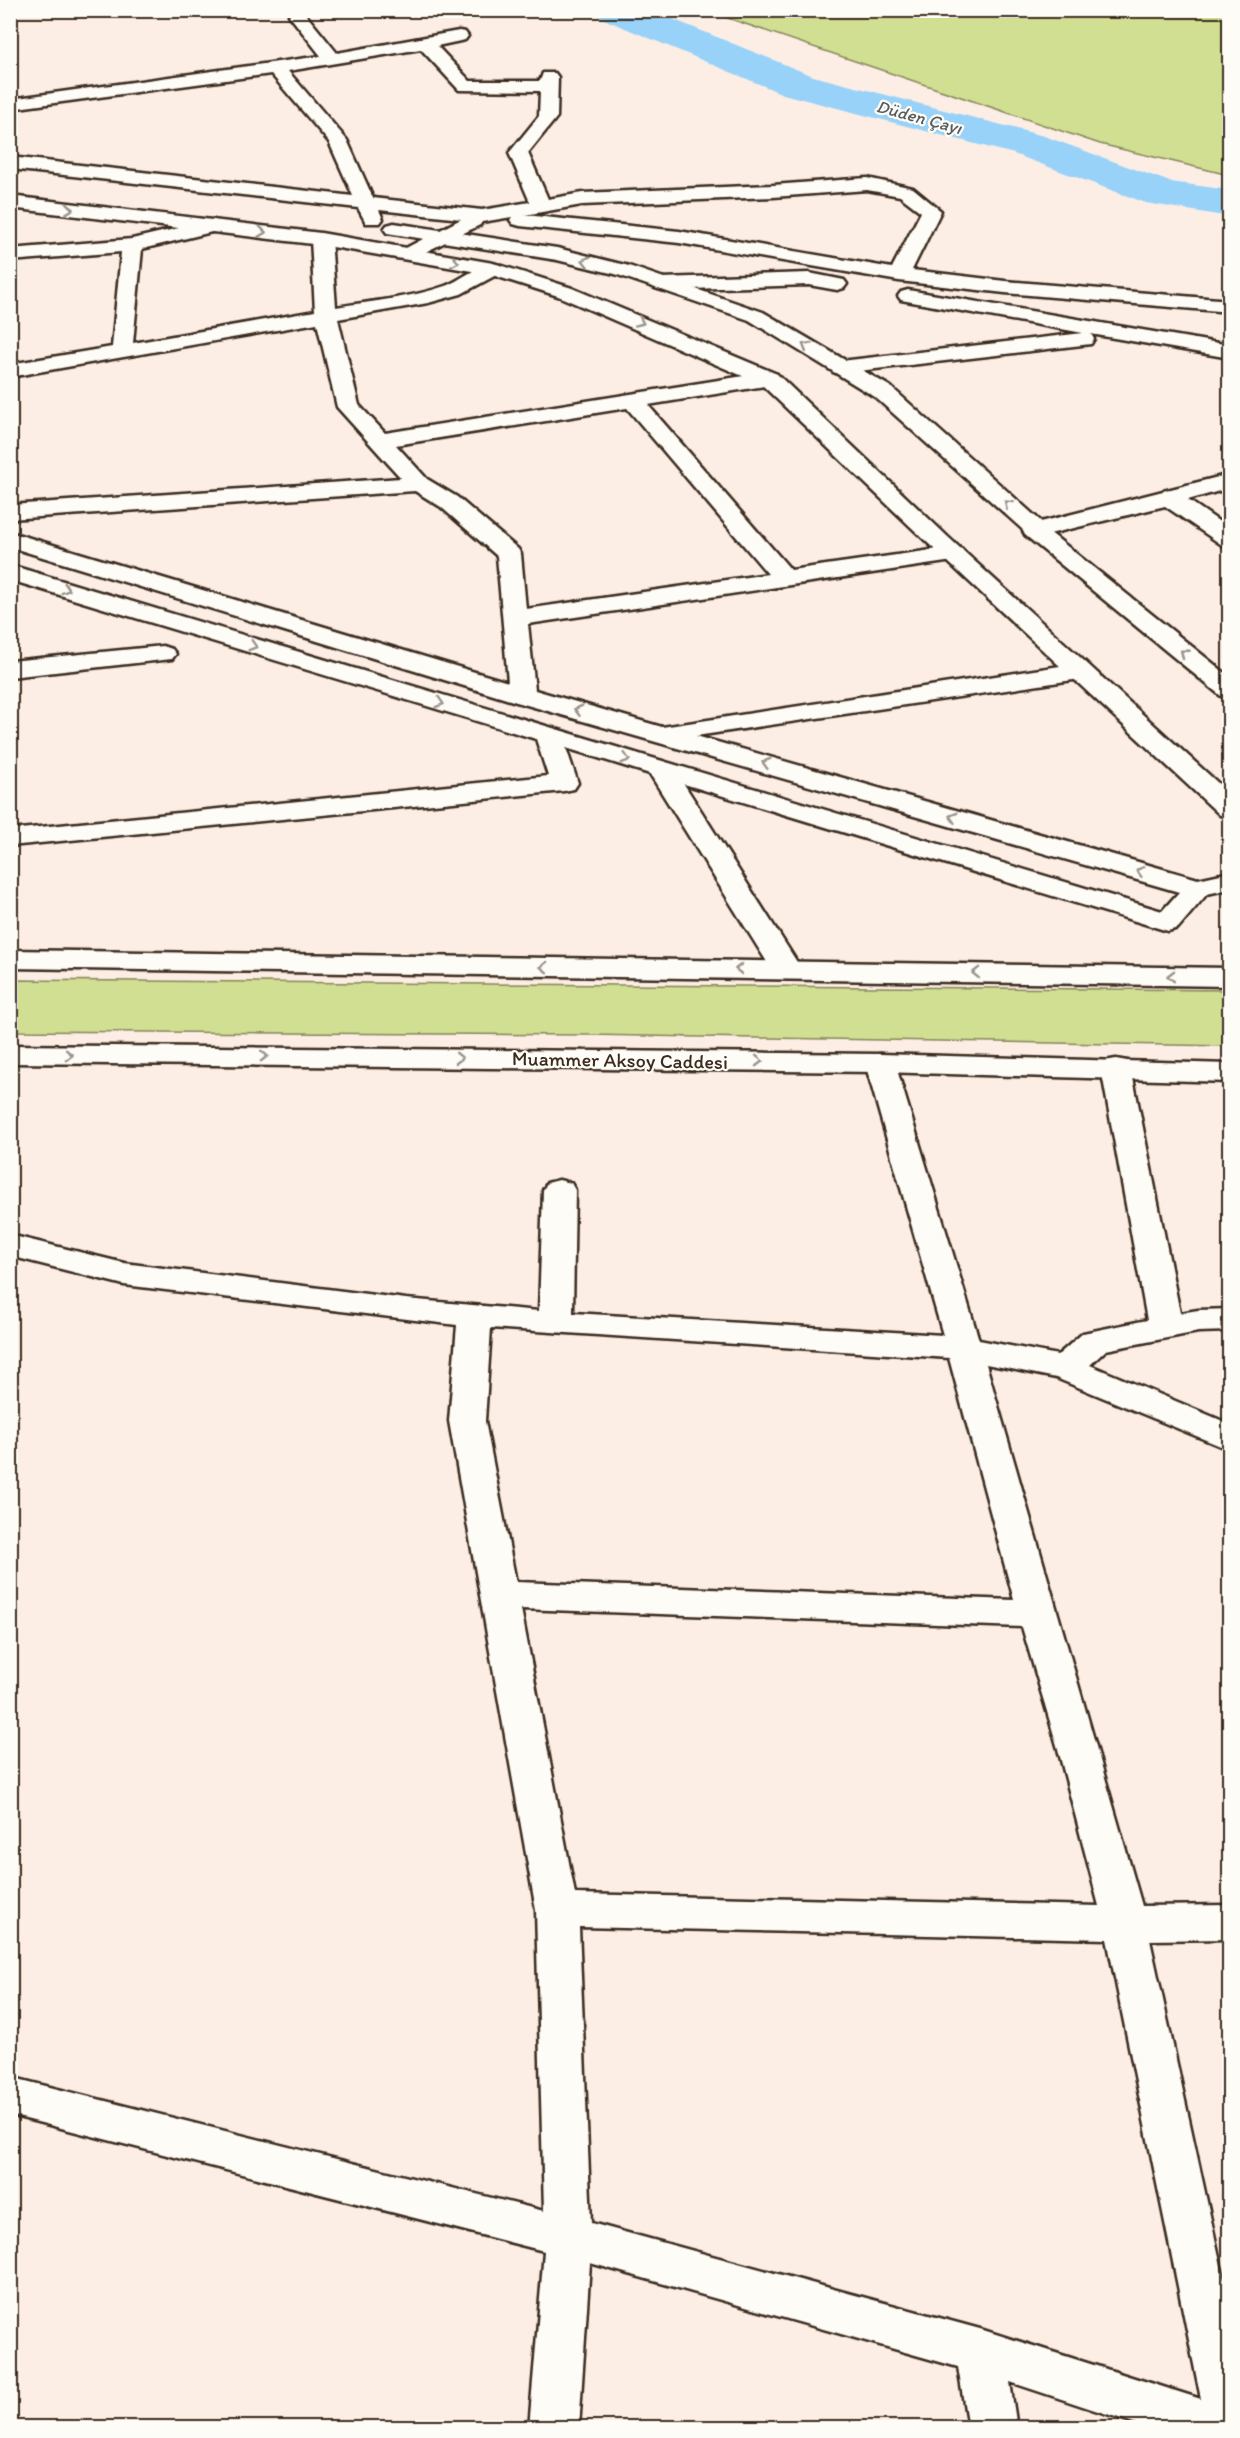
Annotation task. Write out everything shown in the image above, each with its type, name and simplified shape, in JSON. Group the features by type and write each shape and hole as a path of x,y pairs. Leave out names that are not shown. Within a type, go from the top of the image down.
{"street":[{"path":"297,15 333,59"},
{"path":"10,104 276,68 459,36"},
{"path":"425,43 465,86 548,82 548,117 518,153 542,206"},
{"path":"276,68 338,140 377,227"},
{"path":"10,163 680,237 899,275 1005,287 1230,306"},
{"path":"10,184 444,235 557,254 622,270 756,316 883,392 1037,530"},
{"path":"411,253 482,216 582,199 773,191 867,184 906,192 931,211"},
{"path":"10,202 321,239 494,269 575,295 769,380 953,554 1230,808"},
{"path":"880,206 931,211"},
{"path":"899,275 931,211"},
{"path":"10,255 132,245 213,226"},
{"path":"321,239 326,315 348,407 419,484 449,502 509,554 522,695"},
{"path":"122,351 132,245"},
{"path":"10,371 445,293 494,269"},
{"path":"662,284 809,279 1230,352"},
{"path":"841,367 1045,342 1130,335"},
{"path":"379,441 769,380"},
{"path":"633,401 785,579"},
{"path":"1230,481 1033,530 1230,690"},
{"path":"10,512 419,484"},
{"path":"1169,498 1230,540"},
{"path":"10,539 522,695 662,733 1197,888 1230,880"},
{"path":"515,618 953,554"},
{"path":"10,572 1168,922 1197,888"},
{"path":"10,669 164,654"},
{"path":"662,733 1080,671"},
{"path":"10,838 564,783 548,735"},
{"path":"661,770 787,970"},
{"path":"10,959 1230,977"},
{"name":"Muammer Aksoy Caddesi","path":"10,1054 880,1062 1230,1073"},
{"path":"880,1062 964,1348 1125,1923 1230,2422"},
{"path":"1116,1068 1166,1327"},
{"path":"556,1323 559,1190"},
{"path":"10,1245 124,1274 406,1310 556,1323 964,1348 1065,1368 1230,1438"},
{"path":"475,1316 467,1421 556,1910 568,2237 554,2427"},
{"path":"1065,1368 1095,1341 1198,1321 1230,1320"},
{"path":"500,1595 1037,1614"},
{"path":"556,1910 1125,1923 1230,1922"},
{"path":"10,2096 568,2237 980,2351 1220,2427"},
{"path":"980,2351 993,2427"}],"green space":[{"path":"707,11 1229,11 1229,175 1100,144"},
{"path":"11,980 1229,990 1229,1046 589,1035 11,1031"}],"waterway":[{"name":"Düden Çayı","path":"615,10 798,85 1029,145 1162,194 1230,204"}]}
